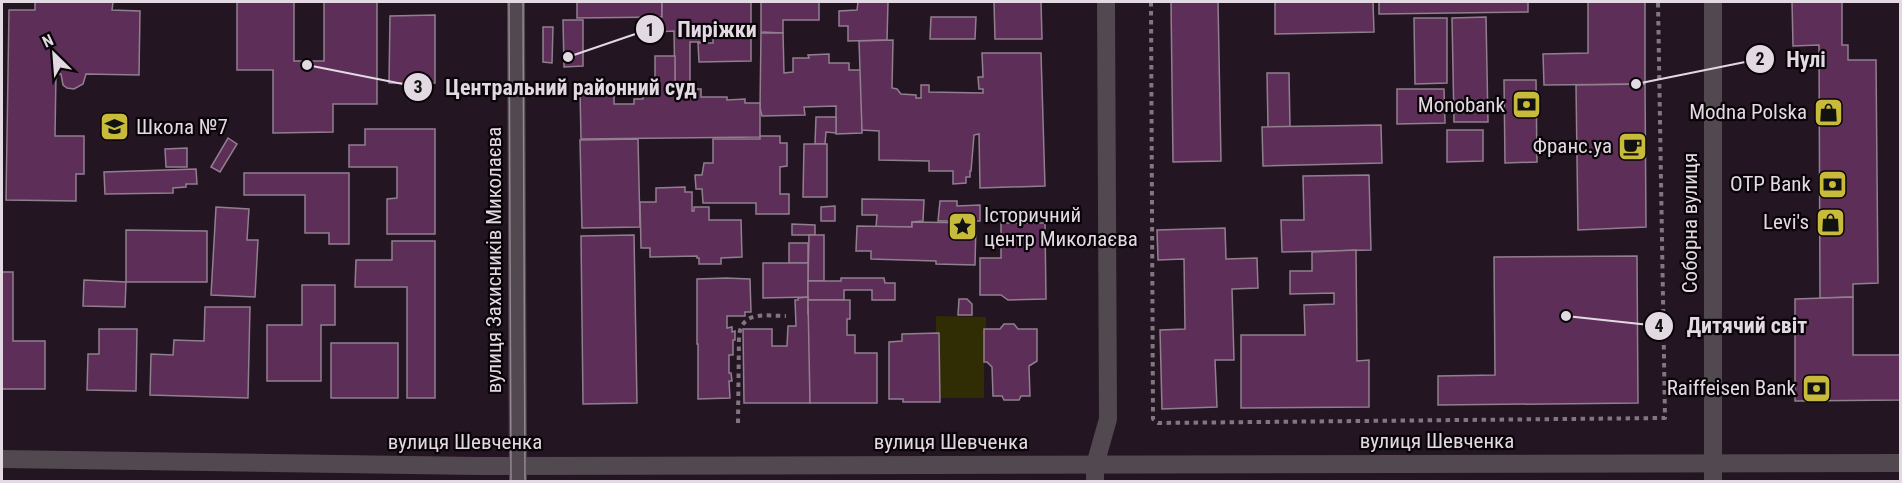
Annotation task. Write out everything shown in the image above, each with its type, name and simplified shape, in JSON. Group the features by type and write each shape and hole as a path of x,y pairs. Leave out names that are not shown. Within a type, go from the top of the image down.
{"street":[{"name":"вулиця Захисників Миколаєва","path":"516,2 518,473"},
{"path":"1095,473 1108,419 1106,2"},
{"name":"Соборна вулиця","path":"1713,2 1713,473"},
{"name":"вулиця Шевченка","path":"2,459 518,473 1713,473 1900,463"}],"path":[{"path":"1151,2 1153,419 1158,423 1665,418 1658,2"},
{"path":"738,423 740,326 756,316 786,316"}],"shaded area":[{"path":"936,316 986,317 984,398 940,398 939,334 936,333"}],"building":[{"path":"35,2 113,2 112,10 140,11 139,75 86,74 83,84 74,89 63,85 61,74 56,74 55,136 84,136 84,174 76,174 76,201 6,200 9,10 35,10"},
{"path":"237,2 294,2 294,61 324,61 324,2 377,2 377,104 333,104 333,132 273,133 273,70 237,70"},
{"path":"577,2 662,2 662,17 577,18"},
{"path":"662,2 751,2 751,61 699,62 698,43 713,43 713,37 704,37 705,42 690,42 690,89 675,89 674,31 657,32 657,17 662,17"},
{"path":"761,2 819,2 819,20 783,20 783,33 761,32"},
{"path":"858,2 888,2 887,40 848,41 848,26 839,26 839,11 857,10"},
{"path":"994,2 1041,2 1042,39 995,39"},
{"path":"1171,2 1218,2 1221,161 1173,162"},
{"path":"1275,2 1373,2 1374,32 1275,34"},
{"path":"1379,2 1528,2 1528,12 1379,14"},
{"path":"1588,2 1645,2 1645,84 1544,85 1543,54 1588,53"},
{"path":"1792,2 1842,2 1842,45 1848,45 1848,60 1876,60 1878,283 1853,284 1853,297 1820,298 1819,45 1793,46"},
{"path":"435,15 435,83 389,83 390,16"},
{"path":"931,17 976,17 975,39 930,39"},
{"path":"1486,17 1488,122 1454,122 1452,18"},
{"path":"1414,18 1447,18 1447,83 1415,84"},
{"path":"563,20 583,20 583,66 564,67"},
{"path":"543,27 553,27 552,63 543,62"},
{"path":"761,33 783,33 784,73 793,72 793,58 829,54 829,63 849,63 849,70 861,70 862,133 836,134 836,106 804,107 805,115 762,116 760,108"},
{"path":"893,40 892,88 897,89 901,94 916,95 916,98 921,98 921,85 929,85 929,92 983,93 983,89 979,89 978,77 983,77 982,53 1041,53 1045,186 980,188 979,134 974,135 970,177 966,177 966,183 953,184 953,171 929,171 929,161 879,160 879,131 862,130 859,41"},
{"path":"655,56 675,56 675,89 701,89 701,97 727,97 727,100 745,99 745,103 760,103 760,137 581,139 580,91 614,90 614,104 634,104 634,99 643,99 643,87 655,87"},
{"path":"1267,73 1289,73 1290,127 1268,127"},
{"path":"1504,80 1536,80 1537,162 1505,163"},
{"path":"1645,84 1646,227 1578,230 1576,85"},
{"path":"1397,89 1444,89 1445,123 1397,124"},
{"path":"816,117 836,117 836,133 826,132 825,144 815,144"},
{"path":"1381,125 1382,163 1263,166 1262,127"},
{"path":"365,129 435,129 435,234 387,234 387,199 397,198 397,167 349,167 349,145 365,145"},
{"path":"1447,130 1483,130 1483,161 1447,162"},
{"path":"760,136 780,136 780,143 787,143 787,166 780,167 780,194 789,194 789,214 756,214 756,203 703,203 702,189 696,189 695,175 702,175 704,163 713,163 713,139 760,139"},
{"path":"228,138 237,144 220,172 211,167"},
{"path":"638,139 640,227 582,228 580,140"},
{"path":"804,144 827,144 827,197 803,197"},
{"path":"187,148 187,167 166,167 165,149"},
{"path":"196,169 197,184 186,184 186,187 173,188 173,193 105,194 104,172"},
{"path":"244,173 349,173 349,244 329,244 329,233 305,233 305,195 244,195"},
{"path":"1369,175 1371,250 1282,252 1281,220 1304,220 1303,176"},
{"path":"685,187 685,192 692,192 692,211 694,207 709,207 709,220 741,220 742,257 721,258 721,264 699,264 697,256 650,257 650,248 641,248 640,202 656,202 656,188"},
{"path":"862,199 924,200 923,221 912,222 912,227 876,227 877,215 862,215"},
{"path":"940,201 957,201 957,206 980,205 980,221 938,221"},
{"path":"835,206 835,221 821,221 821,207"},
{"path":"216,207 249,209 247,240 258,240 255,297 211,295"},
{"path":"912,222 976,223 975,265 871,259 871,251 856,251 857,226 912,227"},
{"path":"1001,223 1045,223 1046,299 1008,300 1001,295 980,295 980,258 1001,258"},
{"path":"792,224 815,225 815,235 792,235"},
{"path":"1225,228 1226,259 1257,258 1258,288 1232,289 1234,360 1215,360 1217,407 1162,409 1160,330 1185,329 1184,259 1158,260 1157,230"},
{"path":"126,230 207,231 207,282 126,282"},
{"path":"634,235 637,403 583,404 581,236"},
{"path":"809,235 824,235 824,281 808,281"},
{"path":"392,241 435,241 435,398 407,398 407,287 355,287 356,260 392,260"},
{"path":"789,243 808,243 808,263 789,263"},
{"path":"1356,250 1357,361 1369,360 1369,407 1241,408 1241,335 1305,335 1304,305 1334,304 1334,293 1290,294 1290,271 1312,271 1312,252"},
{"path":"1637,256 1638,403 1438,405 1438,376 1495,375 1494,257"},
{"path":"763,263 808,263 808,297 763,298"},
{"path":"2,272 13,272 13,341 45,341 45,389 2,389"},
{"path":"841,278 884,278 885,283 895,283 895,300 872,300 872,290 844,290 844,300 808,300 808,281 841,281"},
{"path":"697,279 750,279 751,312 745,312 745,316 727,316 727,328 732,327 732,332 735,331 733,355 729,355 729,373 731,373 732,381 729,381 730,398 698,399"},
{"path":"84,280 126,282 125,307 83,306"},
{"path":"302,285 335,285 335,325 321,325 321,381 267,381 267,325 302,325"},
{"path":"808,297 810,403 744,403 743,329 772,329 772,346 787,346 788,326 796,326 795,300"},
{"path":"1853,297 1853,355 1900,355 1900,400 1795,401 1795,299"},
{"path":"959,299 967,299 972,304 972,315 958,315"},
{"path":"808,300 850,300 847,335 855,335 855,353 877,353 877,403 810,403"},
{"path":"205,307 250,307 248,398 150,395 151,354 173,355 174,340 204,341"},
{"path":"1004,324 1014,324 1018,329 1037,329 1037,361 1029,366 1030,396 1021,396 1019,400 1004,400 1002,396 993,396 992,367 984,362 984,329 1000,329"},
{"path":"99,329 137,329 136,391 87,390 88,354 99,354"},
{"path":"939,333 940,402 903,402 903,399 889,399 889,342 902,341 902,334"},
{"path":"331,343 398,343 398,398 331,398"}],"tram line":[{"path":"509,2 511,482"},
{"path":"523,2 525,482"}],"place":[{"name":"Пиріжки","path":"568,57"},
{"name":"Центральний районний суд","path":"307,65"},
{"name":"Нулі","path":"1636,84"},
{"name":"Monobank","path":"1526,105"},
{"name":"Modna Polska","path":"1828,112"},
{"name":"Школа №7","path":"115,127"},
{"name":"Франс.уа","path":"1633,146"},
{"name":"OTP Bank","path":"1832,184"},
{"name":"Levi's","path":"1830,222"},
{"name":"Історичний центр Миколаєва","path":"963,227"},
{"name":"Дитячий світ","path":"1566,316"},
{"name":"Raiffeisen Bank","path":"1817,388"}]}
